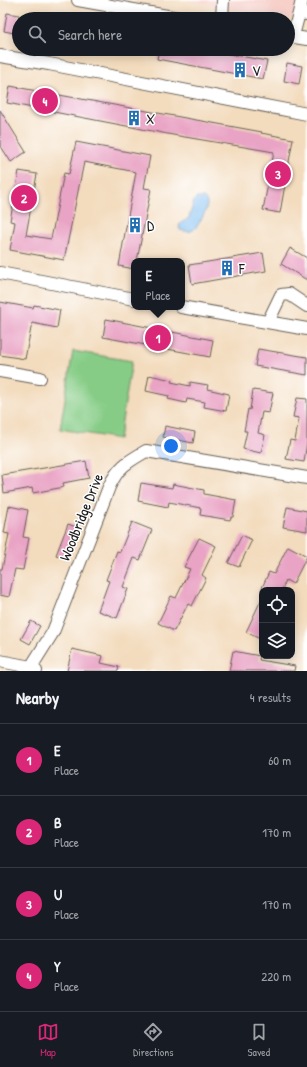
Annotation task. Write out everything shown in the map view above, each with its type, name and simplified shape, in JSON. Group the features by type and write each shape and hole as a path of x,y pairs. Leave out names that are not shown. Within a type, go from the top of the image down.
{"street":[{"path":"78,0 145,12"},
{"path":"222,12 223,0"},
{"path":"295,28 303,13 302,0"},
{"path":"295,37 307,39"},
{"path":"0,56 49,64 307,114"},
{"path":"0,273 131,298"},
{"path":"268,322 281,295 289,294 307,306"},
{"path":"185,308 307,329"},
{"path":"0,371 40,378"},
{"name":"Woodbridge Drive","path":"0,661 33,669 53,632 110,484 118,470 134,458 146,451 307,478"}],"shaded area":[{"path":"184,0 307,0 307,22 295,20 295,12 251,12"}],"green space":[{"path":"73,351 132,361 119,439 60,429"}],"water":[{"path":"196,198 203,198 207,203 202,218 191,231 186,232 180,230 179,226 181,223 189,218"}],"building":[{"path":"7,13 12,14 12,33 4,31"},
{"name":"V","path":"158,56 240,56 267,61 263,79 157,59"},
{"path":"287,63 302,66 299,84 284,81"},
{"path":"10,86 293,139 280,213 263,210 274,152 173,135 7,103"},
{"path":"0,110 26,152 11,162 0,145"},
{"path":"76,142 150,156 144,188 151,189 138,258 131,258 131,268 119,266 136,172 84,162 64,260 10,250 15,222 10,221 19,171 37,174 26,235 51,239 64,173 69,174"},
{"path":"290,248 307,258 307,280 281,264"},
{"name":"F","path":"263,253 266,271 192,284 189,265"},
{"path":"0,302 33,308 34,305 60,310 57,328 32,323 25,359 0,355"},
{"path":"106,319 213,340 210,357 103,337"},
{"path":"258,349 307,357 307,375 255,366"},
{"path":"149,375 190,386 190,382 208,385 207,389 229,394 226,411 204,407 205,402 187,399 186,403 168,399 169,396 146,391"},
{"path":"253,390 273,393 269,413 262,412 258,433 265,435 261,453 243,449 247,431 244,431 248,409 250,410"},
{"path":"297,398 307,399 307,442 304,462 286,459 290,440 295,441 299,418 293,417"},
{"path":"165,426 195,432 193,443 163,437"},
{"path":"86,461 89,478 63,483 64,487 33,493 32,488 4,493 2,475"},
{"path":"141,483 172,488 173,484 204,490 204,494 236,500 233,517 231,517 230,520 200,515 201,508 169,502 168,507 138,501"},
{"path":"9,506 28,510 23,537 29,538 23,570 15,569 9,597 0,595 0,569 2,569 9,534 4,533"},
{"path":"287,507 307,511 307,531 283,527"},
{"path":"132,522 152,530 140,560 134,558 123,587 128,589 117,618 98,611 109,581 106,580 117,551 120,552"},
{"path":"68,524 79,528 67,559 56,555"},
{"path":"242,535 252,540 239,567 228,563"},
{"path":"199,538 216,546 202,575 206,578 192,606 188,604 174,631 158,623 171,596 176,598 190,569 184,567"},
{"path":"288,546 307,556 293,584 286,580 283,587 262,587 269,572 274,574"},
{"path":"259,604 259,638 246,632"},
{"path":"31,621 40,626 30,644 21,639"},
{"path":"72,649 103,656 101,663 119,667 118,671 67,671"},
{"path":"233,651 259,656 259,660 295,666 294,671 229,671"}],"place":[{"name":"V","path":"240,70"},
{"name":"Y","path":"45,101"},
{"name":"X","path":"134,118"},
{"name":"U","path":"278,174"},
{"name":"B","path":"24,198"},
{"name":"D","path":"135,225"},
{"name":"F","path":"227,268"},
{"name":"E","path":"158,338"}]}
